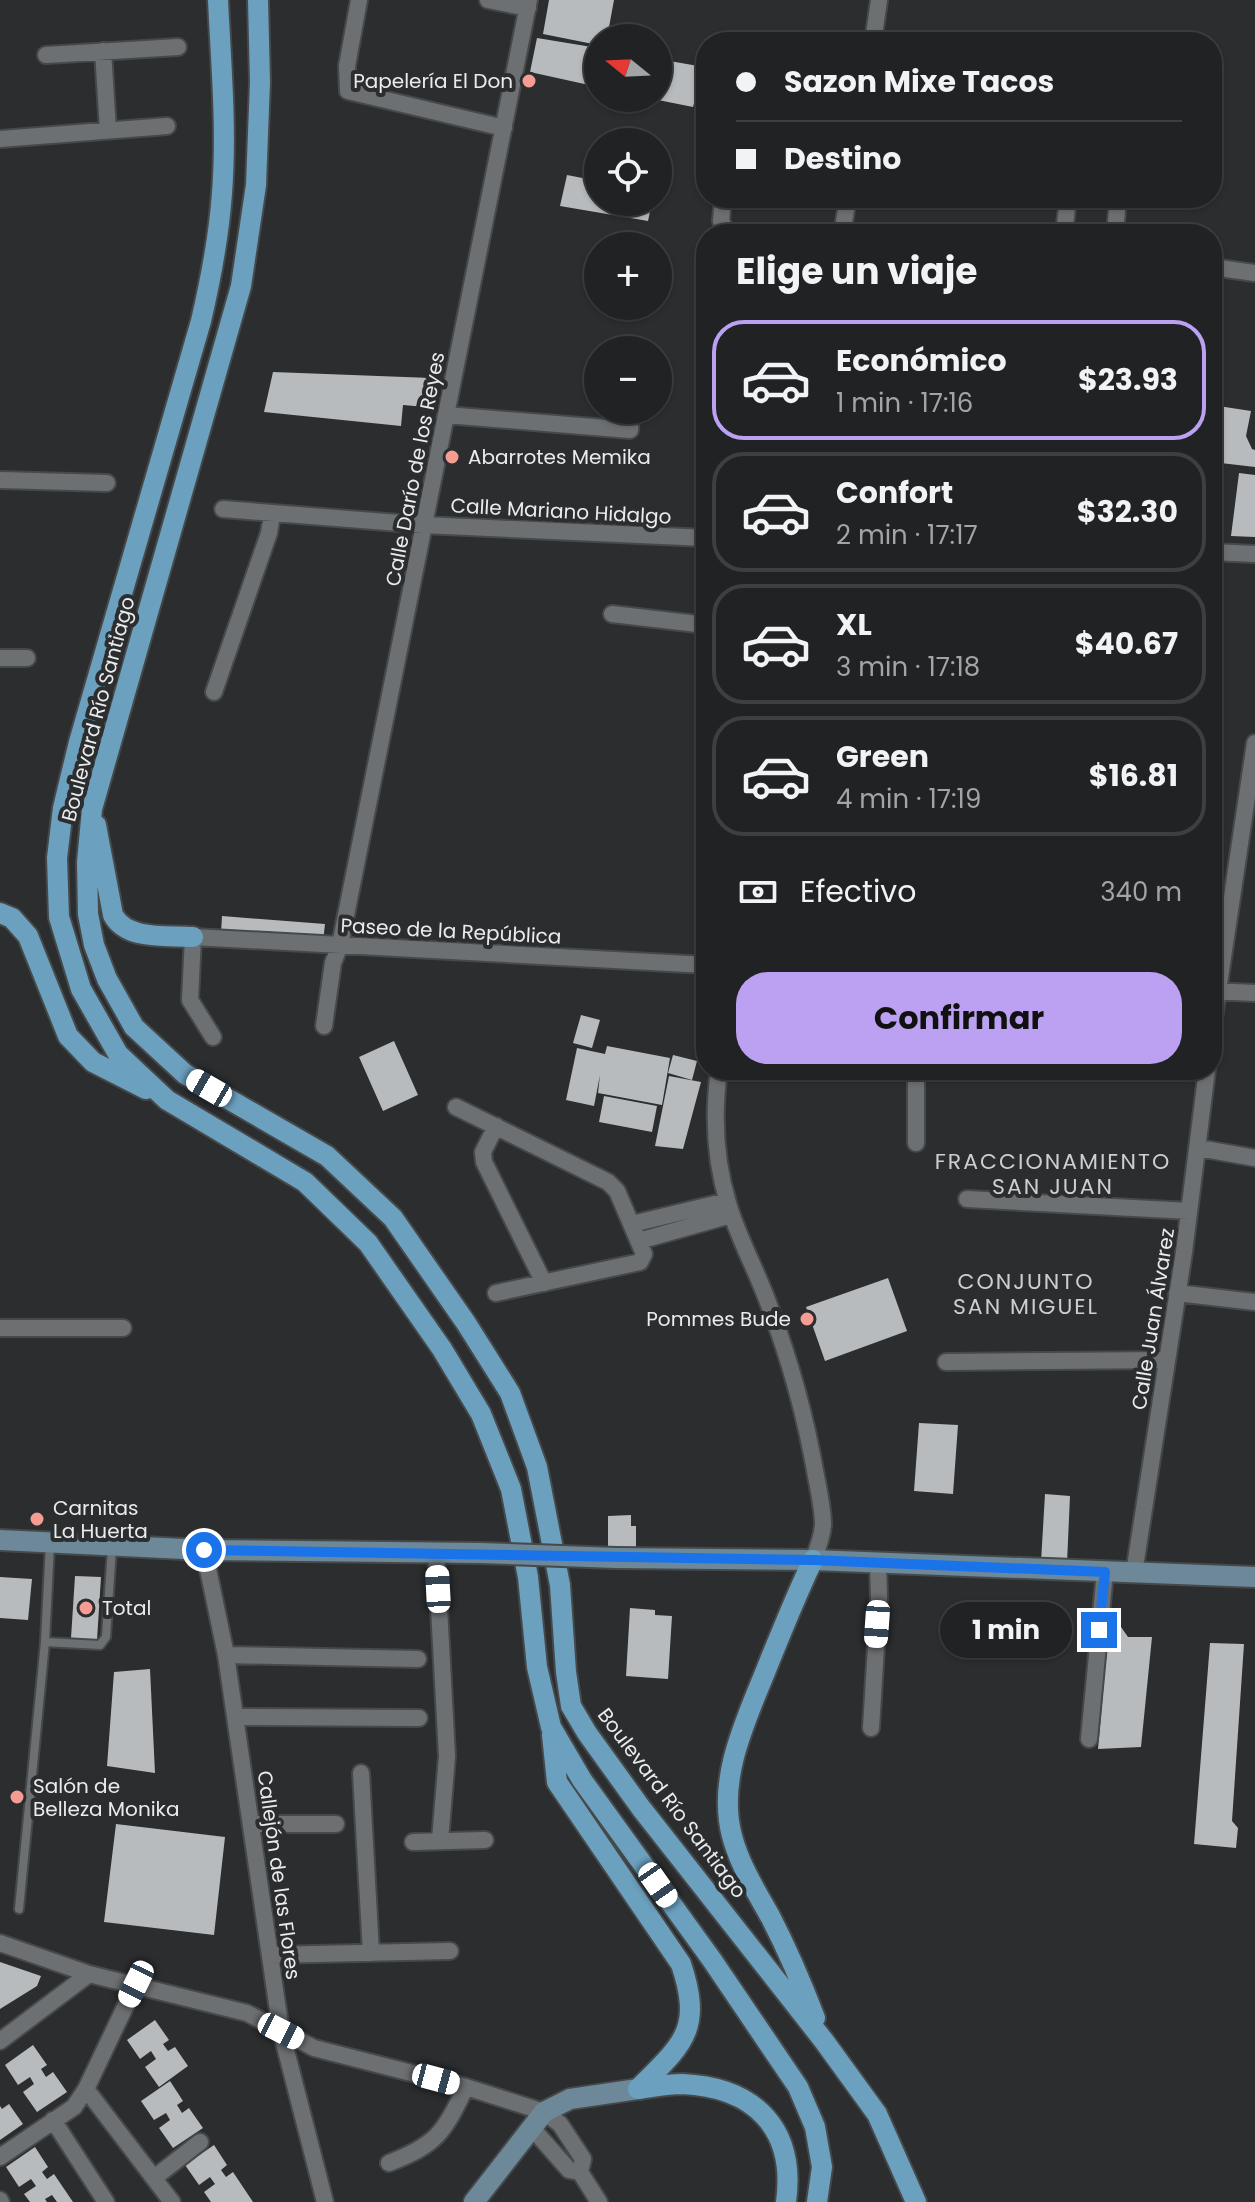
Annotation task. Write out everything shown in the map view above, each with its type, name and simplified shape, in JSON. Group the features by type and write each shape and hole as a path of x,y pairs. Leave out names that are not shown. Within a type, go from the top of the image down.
{"main road":[{"name":"Boulevard Río Santiago","path":"218,0 223,176 216,257 201,321 79,742 63,808 57,858 59,917 81,989 118,1054 167,1100 305,1182 368,1243 442,1349 481,1414 511,1489 528,1577 537,1667 551,1727 582,1780 712,1960 798,2087 815,2127 822,2167 817,2202"},
{"name":"Boulevard Río Santiago","path":"258,0 260,82 256,185 241,286 92,809 87,862 88,914 94,945 107,979 134,1027 185,1074 327,1156 393,1218 466,1323 510,1393 537,1467 560,1585 571,1706 641,1808 824,2041 877,2114 916,2202"},
{"path":"92,809 113,915 118,925 142,934 193,937"},
{"path":"0,913 12,918 28,936 68,1036 93,1062 167,1100"},
{"path":"813,1560 791,1603 747,1715 732,1764 729,1798 731,1833 745,1872 794,1965 824,2041"},
{"path":"551,1727 557,1782 681,1964 689,1988 691,2008 688,2030 675,2052 638,2089"},
{"path":"638,2089 680,2084 713,2087 741,2097 758,2109 784,2146 789,2177 786,2202"}],"street":[{"path":"359,0 347,66 348,91 504,128"},
{"path":"488,0 528,4"},
{"path":"874,32 879,0"},
{"name":"Calle Darío de los Reyes","path":"324,1026 333,963 340,945 528,4"},
{"path":"46,55 178,47"},
{"path":"103,51 108,130"},
{"path":"0,139 167,126"},
{"path":"1222,268 1255,273"},
{"path":"446,415 630,430 630,424"},
{"path":"0,480 107,483"},
{"name":"Calle Mariano Hidalgo","path":"223,509 424,525 696,538"},
{"path":"214,692 269,533 272,514"},
{"path":"1222,552 1255,554"},
{"path":"612,614 696,624"},
{"path":"0,658 27,658"},
{"path":"1222,943 1255,743"},
{"path":"193,937 190,1000 213,1037"},
{"name":"Paseo de la República","path":"193,937 696,964"},
{"path":"1222,991 1255,993"},
{"path":"718,1080 715,1098 717,1149 729,1208 770,1306 800,1406 823,1516 820,1542 813,1560"},
{"path":"916,1080 916,1143"},
{"name":"Calle Juan Álvarez","path":"1134,1573 1199,1148 1206,1080"},
{"path":"456,1107 608,1182 617,1191 644,1254 640,1262 496,1293"},
{"path":"496,1126 483,1152 484,1162 544,1283"},
{"path":"1199,1148 1255,1158"},
{"path":"967,1199 1189,1211"},
{"path":"632,1224 729,1208"},
{"path":"639,1241 729,1208"},
{"path":"1177,1293 1255,1302"},
{"path":"0,1328 123,1328"},
{"path":"946,1362 1167,1360"},
{"path":"0,1540 204,1550 813,1560 1255,1577"},
{"name":"Callejón de las Flores","path":"204,1550 226,1655 281,2031 325,2202"},
{"path":"436,1552 447,1756 440,1841"},
{"path":"871,1728 879,1598 878,1563"},
{"path":"1089,1739 1105,1572"},
{"path":"226,1655 418,1659"},
{"path":"235,1717 419,1718"},
{"path":"361,1773 371,1953"},
{"path":"251,1824 336,1824"},
{"path":"413,1842 485,1840"},
{"path":"0,1943 89,1974 247,2013 314,2048 466,2087 538,2120 560,2124 583,2159 580,2172 599,2202"},
{"path":"270,1955 450,1951"},
{"path":"0,2041 89,1974"},
{"path":"0,2157 74,2107 86,2089 136,1984"},
{"path":"389,2163 425,2148 444,2129 466,2087"},
{"path":"86,2089 172,2202"},
{"path":"474,2202 538,2120 570,2099 638,2089"},
{"path":"53,2120 106,2202"},
{"path":"538,2120 569,2170 580,2172"},
{"path":"154,2178 200,2142"}],"lane":[{"path":"19,1909 45,1642 50,1543"},
{"path":"45,1642 100,1645 106,1637 112,1546"}],"building":[{"path":"549,0 614,0 610,24 584,24 584,42 543,34"},
{"path":"537,38 584,46 584,84 530,72"},
{"path":"672,61 696,66 693,107 672,103"},
{"path":"567,175 584,178 584,210 560,206"},
{"path":"619,216 649,216 648,221"},
{"path":"273,372 431,378 426,407 403,405 401,426 264,412"},
{"path":"1222,407 1251,411 1246,436 1255,450 1255,467 1222,463"},
{"path":"1239,473 1255,475 1255,537 1231,536"},
{"path":"222,916 325,924 323,942 221,933"},
{"path":"581,1015 600,1020 592,1048 573,1043"},
{"path":"394,1041 418,1095 383,1111 359,1057"},
{"path":"607,1046 670,1058 662,1105 598,1093 600,1075 594,1106 566,1100 577,1048 605,1054"},
{"path":"673,1055 696,1061 692,1080 668,1073"},
{"path":"669,1076 701,1082 683,1149 655,1146"},
{"path":"604,1096 657,1106 652,1132 599,1122"},
{"path":"888,1278 907,1331 825,1361 806,1307"},
{"path":"919,1423 958,1425 953,1494 914,1491"},
{"path":"1045,1494 1070,1496 1067,1563 1041,1562"},
{"path":"631,1515 631,1526 636,1526 636,1550 608,1550 608,1516"},
{"name":"Total","path":"75,1576 101,1577 97,1640 71,1638"},
{"path":"0,1577 32,1579 28,1620 0,1618"},
{"path":"630,1608 655,1610 655,1615 672,1616 668,1679 626,1676"},
{"path":"1109,1626 1121,1627 1128,1637 1152,1637 1141,1747 1098,1749"},
{"path":"1210,1643 1244,1644 1232,1821 1238,1828 1236,1848 1194,1844"},
{"path":"150,1669 155,1773 107,1766 114,1672"},
{"path":"116,1824 225,1837 214,1935 104,1922"},
{"path":"0,1962 41,1976 37,1986 0,2009"},
{"path":"155,2020 169,2040 163,2044 168,2051 175,2047 188,2066 159,2087 145,2067 156,2059 151,2051 140,2059 127,2040"},
{"path":"33,2045 47,2065 41,2069 46,2077 53,2072 67,2092 37,2112 23,2092 34,2084 30,2077 18,2085 5,2065"},
{"path":"170,2081 183,2101 177,2105 182,2113 189,2108 203,2128 173,2148 159,2128 170,2120 166,2113 154,2120 141,2101"},
{"path":"9,2104 23,2124 0,2140 0,2106 2,2109"},
{"path":"214,2145 227,2165 221,2170 226,2177 233,2172 253,2202 211,2202 204,2192 215,2184 210,2177 199,2185 185,2165"},
{"path":"35,2147 48,2167 42,2172 47,2179 54,2174 73,2202 57,2202 52,2195 45,2199 47,2202 30,2202 24,2194 36,2186 31,2179 19,2187 6,2167"}],"place":[{"name":"Papelería El Don","path":"529,81"},
{"name":"Abarrotes Memika","path":"452,457"},
{"name":"Pommes Bude","path":"807,1319"},
{"name":"Carnitas La Huerta","path":"37,1519"},
{"name":"Total","path":"86,1608"},
{"name":"Salón de Belleza Monika","path":"17,1797"}],"district":[{"name":"FRACCIONAMIENTO SAN JUAN","path":"1053,1174"},
{"name":"CONJUNTO SAN MIGUEL","path":"1026,1294"}],"route":[{"path":"204,1550 813,1560 1105,1572 1099,1630"}]}
